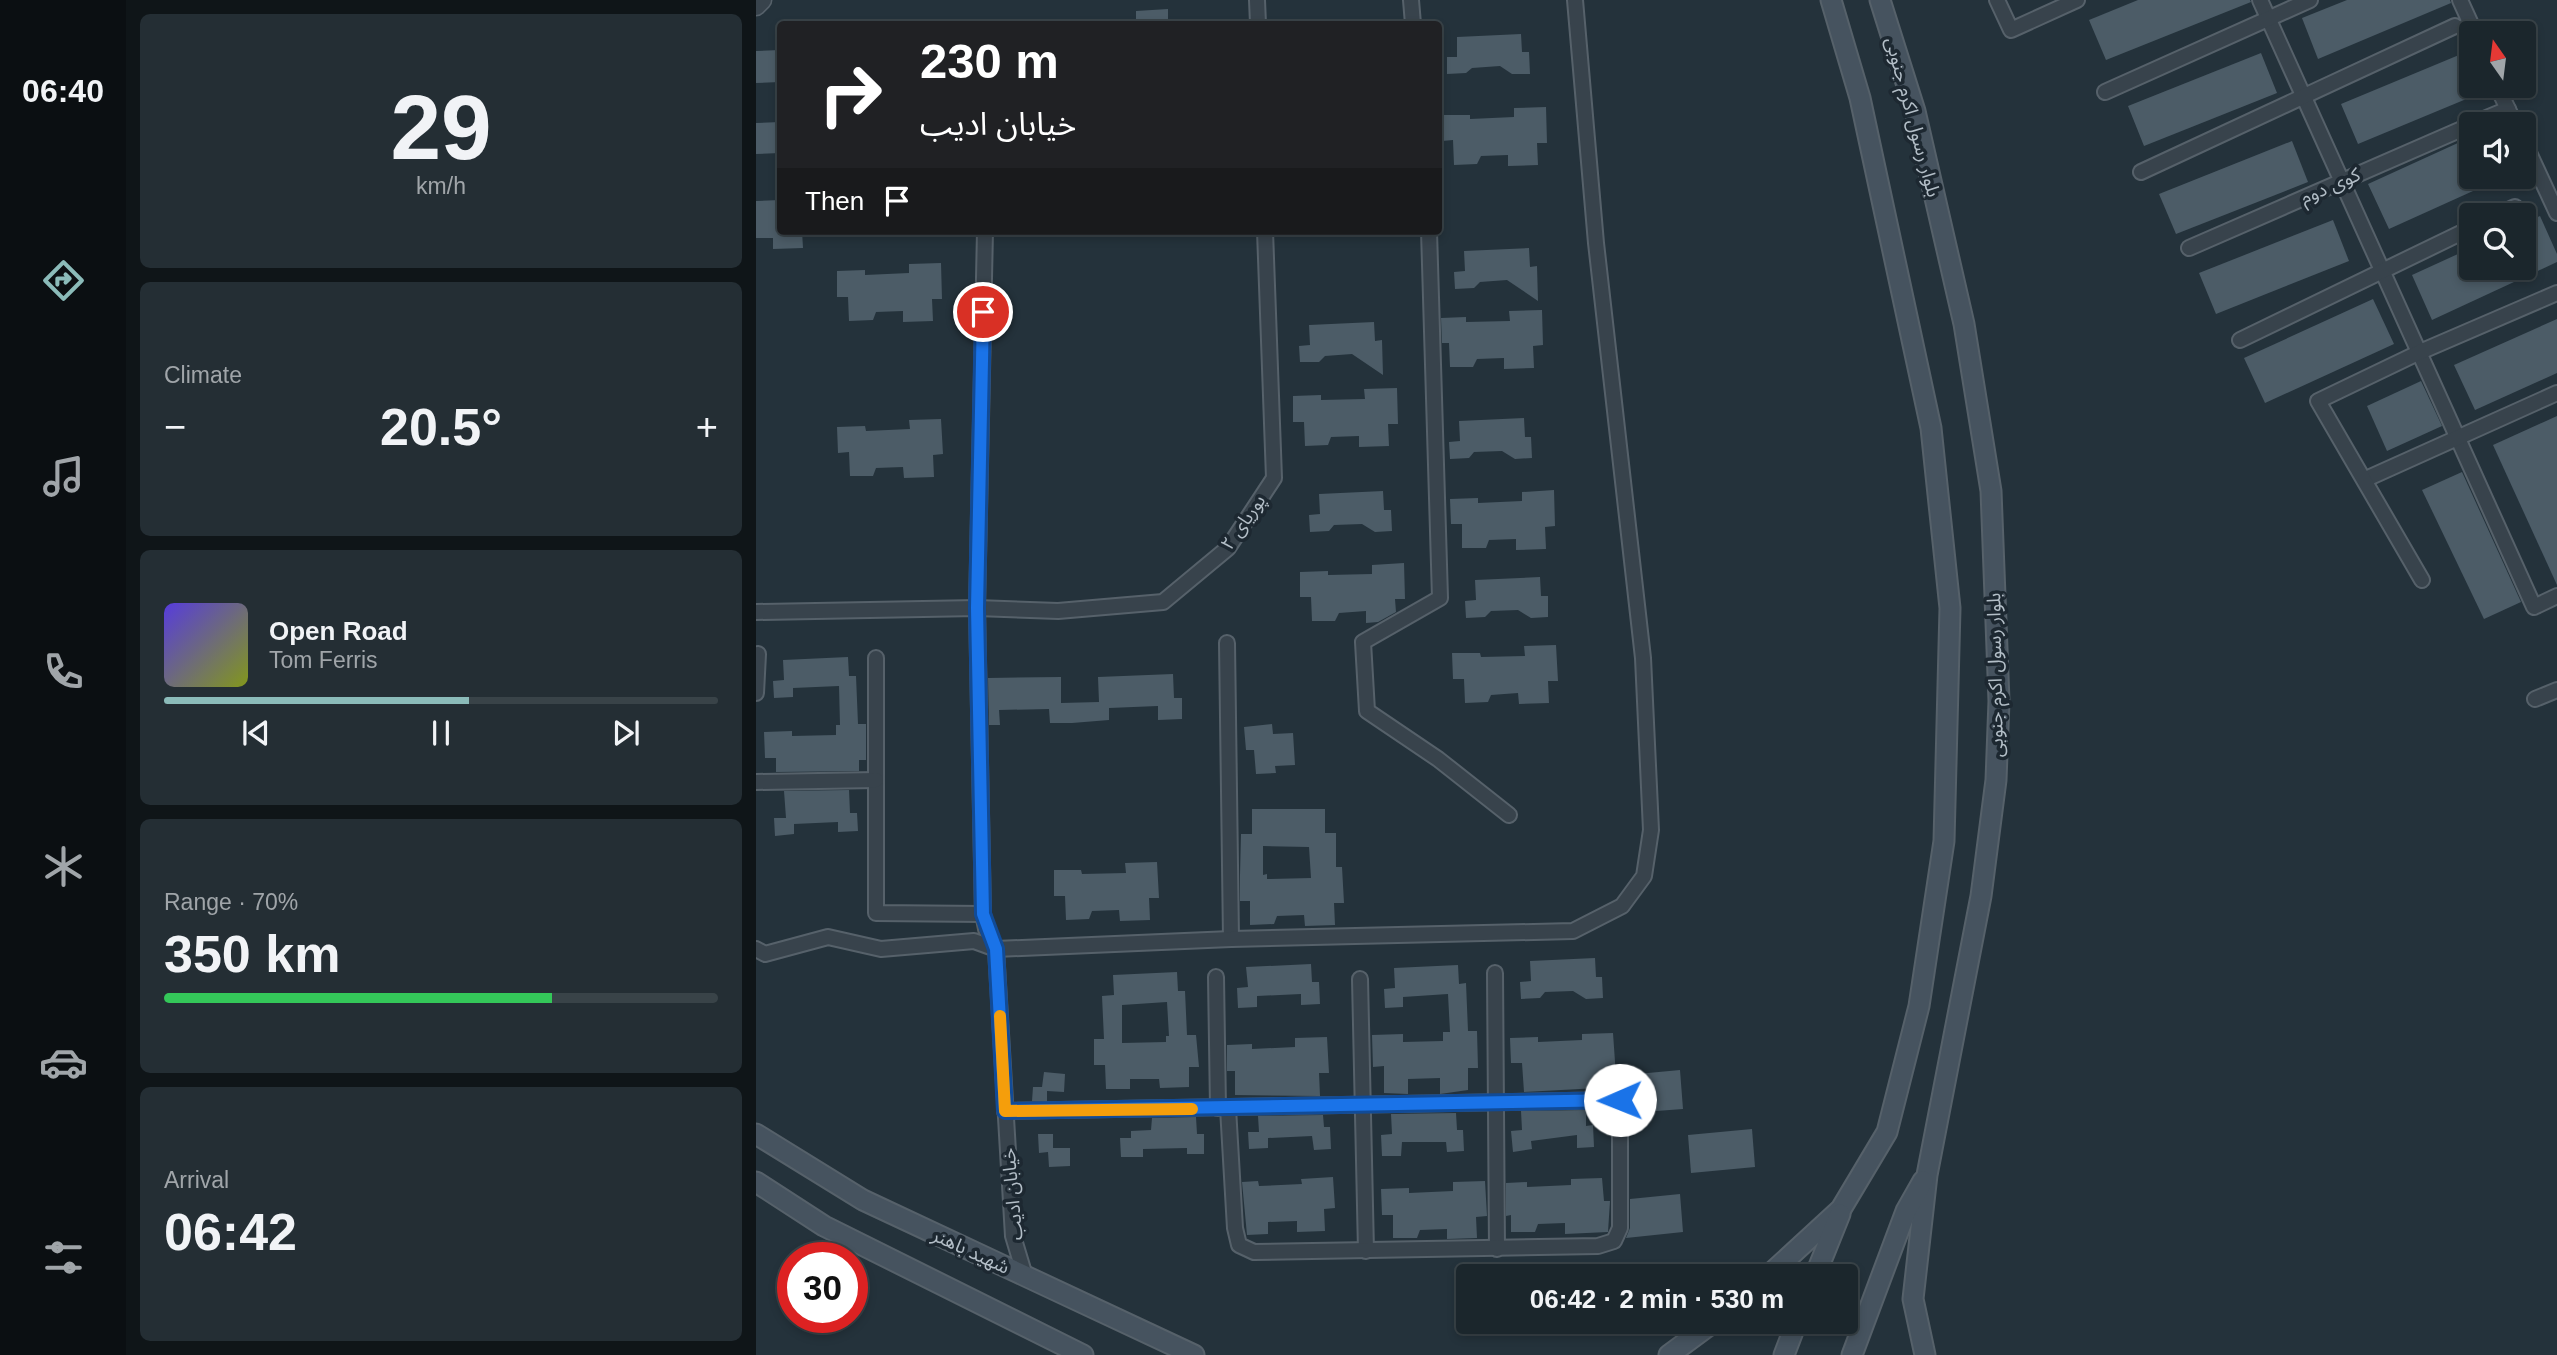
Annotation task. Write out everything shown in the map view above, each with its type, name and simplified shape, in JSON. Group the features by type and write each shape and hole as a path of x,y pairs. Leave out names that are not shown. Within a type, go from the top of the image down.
{"main road":[{"path":"1820,1264 1841,1209 1887,1132 1919,1006 1944,841 1950,608 1931,428 1860,98 1831,0"},
{"name":"بلوار رسول اکرم جنوبی","path":"1880,0 1915,111 1964,324 1992,504 1999,701 1996,780 1981,896 1927,1175 1913,1299 1925,1355"},
{"name":"شهید باهنر","path":"756,1134 863,1200 1194,1355"},
{"path":"1852,1355 1906,1211 1927,1175"},
{"path":"756,1182 824,1226 1083,1355"},
{"path":"1781,1264 1841,1209"},
{"path":"1669,1355 1697,1334"},
{"path":"1784,1355 1792,1334"}],"street":[{"path":"756,6 762,0"},
{"path":"1257,0 1258,21"},
{"path":"1411,0 1413,21"},
{"path":"756,949 765,954 828,937 881,950 974,940 996,949 1231,939 1573,931 1622,906 1644,877 1650,830 1643,658 1596,243 1575,0"},
{"path":"1997,0 2011,30 2077,0"},
{"path":"2260,0 2534,607 2557,596"},
{"path":"2105,92 2310,0"},
{"path":"2460,0 2470,21"},
{"path":"2141,172 2455,26"},
{"path":"2503,98 2509,112"},
{"name":"کوی دوم","path":"2501,112 2508,109"},
{"name":"کوی دوم","path":"2189,248 2459,130"},
{"path":"2536,168 2557,213"},
{"path":"2240,340 2459,234"},
{"name":"خیابان ادیب","path":"985,235 977,608 983,914 996,949 1013,1236 1025,1276"},
{"name":"پوریای ۲","path":"756,612 977,608 1058,611 1163,601 1228,548 1273,478 1265,235"},
{"path":"1429,235 1440,598 1363,642 1367,711 1438,759 1509,815"},
{"path":"2422,580 2318,401 2420,352 2557,293"},
{"path":"2366,480 2557,393"},
{"path":"1227,643 1231,939"},
{"path":"756,692 758,654"},
{"path":"876,658 876,913 983,914"},
{"path":"2535,699 2557,690"},
{"path":"756,782 876,780"},
{"path":"1495,974 1497,1249"},
{"path":"1005,1111 1223,1108 1494,1101 1620,1100 1620,1228 1614,1241 1598,1247 1367,1251 1254,1252 1239,1245 1223,1108 1216,977"},
{"path":"1360,979 1367,1251"}],"building":[{"path":"2138,0 2251,2 2106,60 2089,20"},
{"path":"2347,0 2450,0 2451,3 2318,59 2302,18"},
{"path":"1168,9 1168,21 1136,21 1136,11"},
{"path":"1521,34 1522,52 1529,52 1530,74 1512,74 1500,66 1472,68 1466,73 1447,74 1447,57 1457,57 1457,37"},
{"path":"777,50 777,82 756,83 756,51"},
{"path":"2261,53 2277,93 2144,146 2128,106"},
{"path":"2459,55 2459,98 2469,98 2358,144 2341,104"},
{"path":"1546,107 1547,143 1537,143 1538,165 1508,166 1508,155 1481,156 1477,164 1454,165 1453,140 1442,141 1442,115 1470,115 1470,119 1514,117 1514,108"},
{"path":"777,122 777,153 756,154 756,123"},
{"path":"2292,141 2308,182 2176,234 2159,194"},
{"path":"2459,142 2459,189 2477,189 2389,229 2368,184"},
{"path":"777,200 777,235 802,235 803,248 773,249 773,238 756,238 756,201"},
{"path":"2540,216 2557,254 2557,262 2536,272 2536,218"},
{"path":"2333,220 2349,261 2216,314 2199,273"},
{"path":"1529,248 1530,267 1537,266 1538,301 1507,280 1480,282 1474,288 1455,289 1454,272 1465,271 1464,251"},
{"path":"2459,253 2459,280 2518,280 2432,320 2412,275"},
{"path":"941,263 942,299 932,299 933,321 903,322 903,311 876,312 873,320 849,321 848,297 837,297 837,271 865,270 865,275 909,273 909,264"},
{"path":"2373,299 2394,344 2265,403 2244,358"},
{"path":"1542,310 1543,345 1533,346 1534,368 1504,369 1504,358 1477,359 1473,367 1450,367 1449,343 1442,343 1441,318 1466,317 1466,322 1510,321 1509,311"},
{"path":"2557,319 2557,373 2475,410 2454,365"},
{"path":"1374,322 1375,341 1382,340 1383,375 1352,354 1325,356 1319,362 1300,362 1299,346 1310,345 1309,325"},
{"path":"2421,381 2442,426 2387,451 2367,406"},
{"path":"1397,388 1398,424 1388,424 1389,446 1359,447 1359,436 1331,437 1328,445 1305,446 1304,422 1293,422 1293,396 1321,395 1321,400 1365,399 1364,389"},
{"path":"2557,416 2557,585 2493,445"},
{"path":"1524,418 1525,437 1531,437 1532,458 1515,459 1502,451 1474,452 1469,458 1450,459 1449,442 1460,441 1459,421"},
{"path":"941,419 943,454 933,455 934,477 904,478 903,467 876,468 873,476 850,476 849,452 838,453 837,427 865,426 866,431 910,429 909,420"},
{"path":"2462,472 2521,602 2484,619 2422,490"},
{"path":"1554,490 1555,526 1545,527 1546,549 1516,550 1516,539 1489,540 1486,548 1462,548 1462,524 1451,524 1450,499 1478,498 1478,503 1522,501 1522,492"},
{"path":"1383,491 1384,510 1391,510 1392,531 1375,532 1362,524 1334,525 1329,531 1310,532 1309,515 1320,514 1319,494"},
{"path":"1404,563 1405,599 1395,599 1396,612 1378,622 1366,623 1366,611 1339,613 1335,621 1312,621 1311,597 1300,597 1300,572 1328,571 1328,575 1372,574 1372,565"},
{"path":"1540,577 1541,596 1548,596 1548,617 1531,618 1518,610 1491,611 1485,617 1466,618 1465,601 1476,600 1475,580"},
{"path":"1556,645 1558,681 1548,681 1549,703 1519,704 1518,693 1491,695 1488,702 1465,703 1464,679 1453,679 1452,653 1480,653 1481,657 1525,656 1524,646"},
{"path":"848,657 849,676 856,676 858,724 866,724 866,760 859,760 859,771 776,772 776,758 765,758 764,732 792,731 792,736 836,735 836,725 840,725 839,686 793,688 793,697 774,698 773,681 784,680 783,660"},
{"path":"1173,674 1174,698 1182,698 1182,719 1158,720 1158,706 1109,708 1109,720 1072,723 1050,723 1049,709 999,710 1000,725 989,725 988,678 1061,677 1061,703 1099,702 1098,677"},
{"path":"1272,724 1273,734 1293,733 1295,765 1275,766 1276,773 1256,774 1254,750 1246,750 1244,727"},
{"path":"849,790 850,813 857,813 858,831 838,832 838,822 794,824 794,834 775,836 774,818 786,818 784,791"},
{"path":"1252,809 1325,809 1325,833 1336,833 1336,867 1342,867 1344,903 1334,903 1335,925 1305,926 1304,915 1277,916 1274,924 1250,925 1250,901 1240,901 1240,875 1241,834 1252,834","holes":["1263,846 1309,847 1311,878 1267,879 1267,874 1263,875"]},
{"path":"1157,862 1159,898 1149,898 1150,920 1120,921 1119,910 1092,911 1089,919 1066,920 1065,896 1054,896 1054,870 1081,870 1082,874 1126,873 1125,863"},
{"path":"1595,958 1596,977 1602,977 1603,998 1586,999 1573,991 1545,992 1540,998 1521,999 1520,982 1531,981 1530,961"},
{"path":"1311,964 1312,982 1319,982 1320,1004 1301,1005 1301,994 1257,996 1257,1007 1238,1008 1237,988 1248,987 1246,967"},
{"path":"1458,965 1459,984 1466,983 1468,1031 1477,1031 1478,1068 1468,1068 1468,1090 1440,1094 1440,1078 1408,1079 1408,1094 1384,1093 1384,1066 1373,1067 1372,1035 1403,1034 1403,1042 1443,1041 1443,1032 1450,1032 1448,994 1403,997 1403,1007 1385,1008 1384,989 1395,988 1394,968"},
{"path":"1177,972 1178,991 1185,991 1187,1035 1196,1035 1199,1067 1189,1067 1189,1087 1160,1088 1159,1079 1130,1079 1130,1089 1106,1089 1105,1065 1094,1065 1094,1039 1104,1039 1102,996 1114,995 1113,975","holes":["1167,1002 1169,1036 1166,1036 1166,1042 1122,1043 1122,1005"]},
{"path":"1613,1033 1616,1076 1680,1070 1683,1109 1630,1113 1629,1096 1617,1090 1617,1087 1524,1092 1522,1063 1511,1063 1510,1038 1538,1037 1538,1042 1582,1040 1582,1034"},
{"path":"1327,1037 1329,1073 1319,1073 1320,1096 1235,1095 1235,1071 1227,1071 1227,1045 1252,1044 1252,1049 1295,1047 1295,1038"},
{"path":"1044,1072 1065,1074 1064,1092 1047,1091 1047,1101 1032,1101 1033,1087 1042,1087"},
{"path":"1586,1110 1586,1126 1593,1125 1594,1147 1577,1148 1577,1135 1531,1141 1532,1149 1513,1152 1511,1131 1522,1130 1521,1111"},
{"path":"1456,1113 1457,1130 1463,1130 1464,1151 1447,1152 1446,1142 1402,1142 1401,1156 1382,1156 1381,1135 1392,1134 1391,1114"},
{"path":"1323,1115 1324,1127 1330,1127 1331,1149 1314,1150 1312,1136 1268,1138 1268,1148 1249,1149 1248,1132 1259,1132 1258,1116"},
{"path":"1196,1117 1197,1134 1204,1134 1204,1154 1187,1154 1187,1148 1143,1149 1143,1157 1121,1157 1120,1138 1131,1138 1131,1131 1151,1130 1152,1118"},
{"path":"1752,1129 1755,1167 1691,1173 1688,1135"},
{"path":"1038,1134 1053,1134 1053,1148 1070,1148 1070,1166 1049,1167 1048,1152 1039,1153"},
{"path":"1333,1177 1335,1208 1324,1209 1325,1231 1297,1232 1297,1221 1268,1222 1268,1234 1247,1235 1242,1182 1258,1181 1259,1186 1302,1184 1301,1179"},
{"path":"1602,1178 1604,1201 1610,1201 1608,1232 1565,1234 1565,1223 1538,1224 1535,1232 1511,1232 1511,1215 1506,1216 1506,1183 1527,1182 1527,1187 1571,1185 1571,1179"},
{"path":"1485,1181 1487,1216 1476,1217 1477,1238 1447,1239 1447,1229 1420,1230 1417,1238 1393,1238 1393,1215 1382,1215 1381,1189 1409,1188 1409,1193 1453,1191 1453,1182"},
{"path":"1680,1194 1683,1232 1626,1238 1630,1228 1630,1199"}],"slow traffic":[{"path":"1000,1016 1005,1111 1192,1109"}],"route":[{"path":"983,312 977,608 983,914 986,929 996,949 1005,1111 1620,1100"}]}
